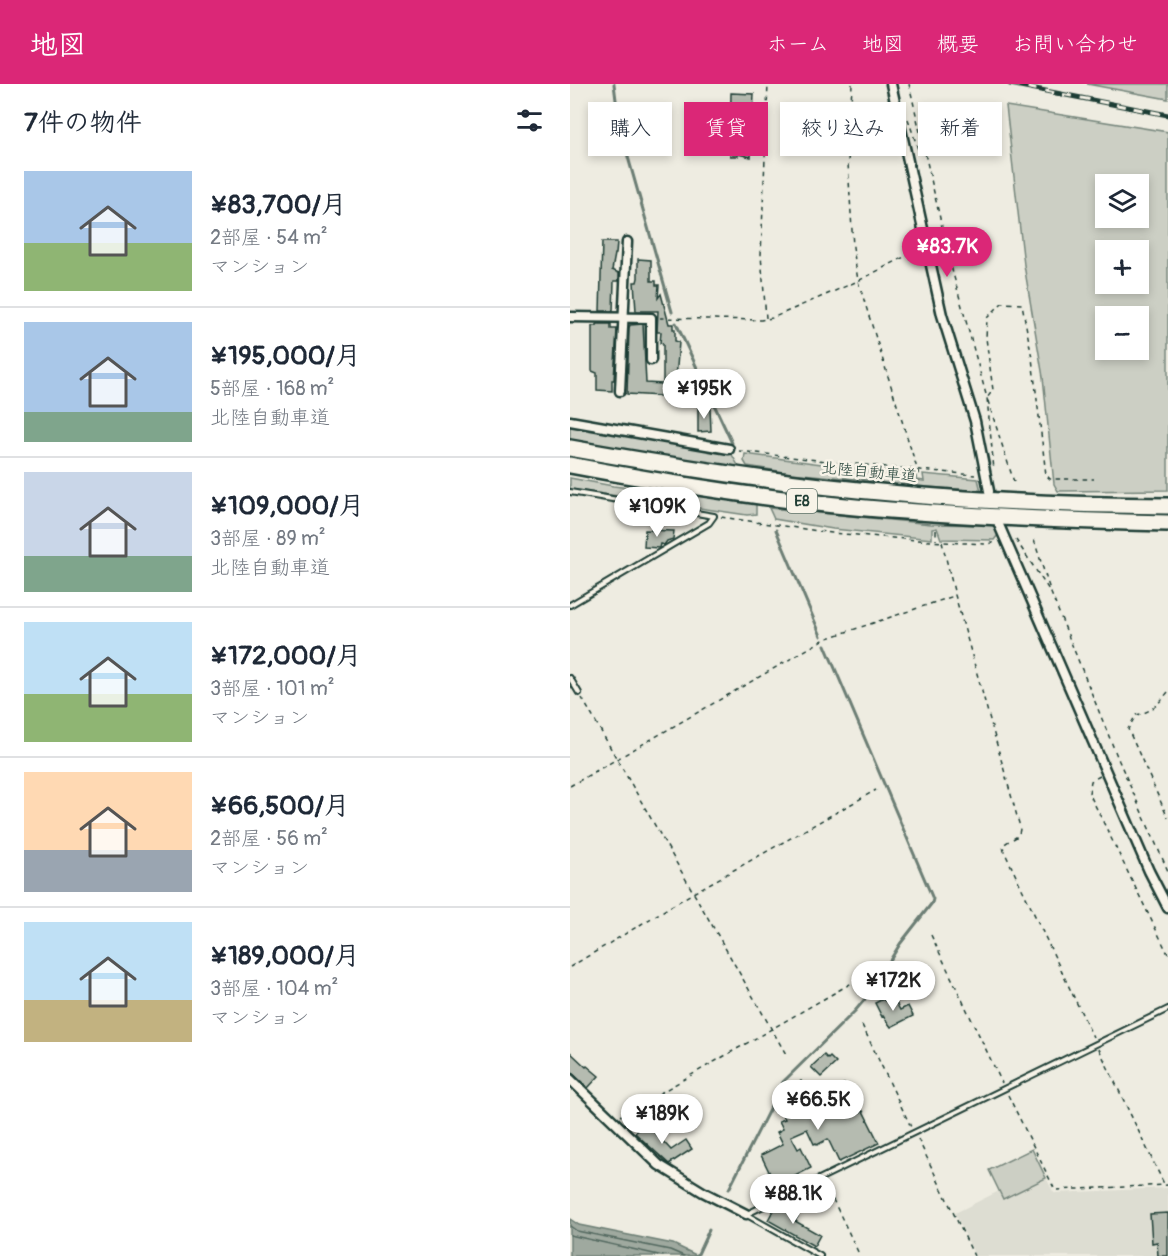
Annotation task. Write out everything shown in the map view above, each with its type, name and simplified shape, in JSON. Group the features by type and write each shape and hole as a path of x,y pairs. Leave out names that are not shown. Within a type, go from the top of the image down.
{"highway":[{"name":"北陸自動車道","path":"570,448 696,470 892,494 1029,502 1168,506"},
{"name":"E8","path":"570,465 692,486 889,510 1035,519 1168,523"}],"street":[{"path":"891,84 942,315 975,421 989,492"},
{"path":"620,391 627,242"},
{"path":"570,317 651,318 651,360"},
{"path":"570,421 729,449"},
{"path":"1002,531 1149,871 1168,908"},
{"path":"570,1079 659,1165 703,1192 746,1214"}],"lane":[{"path":"570,492 714,516 709,523 570,605"},
{"path":"570,678 579,693"},
{"path":"746,1214 1168,1009"},
{"path":"746,1214 820,1256"}],"path":[{"path":"766,319 761,255 768,84"},
{"path":"852,84 848,163 858,281 920,478"},
{"path":"909,84 951,266 987,398 1014,482"},
{"path":"651,318 766,319 858,281 912,253"},
{"path":"729,449 843,463 990,476 994,473 995,465 987,398 993,390 986,338 987,318 1002,303 1022,304 1032,358 1046,475 1050,479 1094,479"},
{"path":"714,516 832,533 942,542 987,544 1002,531 1011,534 1017,540 1051,593"},
{"path":"936,530 936,541"},
{"path":"1034,540 1051,593 1119,761 1168,871"},
{"path":"931,935 1055,1190 1166,1185 1004,852 1003,846 1006,842 1016,839 1020,834 1020,827 942,542"},
{"path":"570,786 825,639 955,595"},
{"path":"1168,692 1155,708 1147,713 1136,715 1128,729 1168,818"},
{"path":"579,693 787,1056"},
{"path":"1106,772 1091,781 1089,793 1168,954"},
{"path":"570,967 693,893 876,790"},
{"path":"614,1121 876,969"},
{"path":"862,1025 974,1256"},
{"path":"822,1176 860,1256"}],"shaded area":[{"path":"1087,84 1168,84 1168,99"},
{"path":"1006,106 1168,132 1168,490 1058,491 1054,484 1043,377 1024,265"},
{"path":"570,425 731,453 740,469 570,440"},
{"path":"745,454 852,468 915,473 917,480 924,481 923,474 978,479 981,491 887,484 877,481 791,473 747,466 744,461"},
{"path":"570,478 613,486 756,503 756,514 747,515 570,489"},
{"path":"769,508 931,524 994,525 998,535 994,540 941,539 937,528 932,529 932,539 833,529 774,519"},
{"path":"1032,1149 1046,1178 1003,1199 989,1170"},
{"path":"1046,1178 1054,1193 1168,1188 1168,1256 975,1256 955,1213 999,1191 1004,1199"}],"water":[{"path":"570,1219 579,1225 673,1244 698,1256 570,1256"}],"building":[{"path":"731,93 754,94 754,102 731,102"},
{"path":"602,242 617,242 612,270 619,273 619,281 614,281 613,311 600,311"},
{"path":"638,259 651,260 651,281 656,281 656,285 659,285 658,298 661,294 669,324 673,324 673,329 675,329 675,341 679,342 676,379 698,381 697,394 683,394 684,386 663,386 663,344 660,343 661,332 657,332 658,311 636,311 634,282 637,282 638,278"},
{"path":"597,324 611,324 611,329 617,329 612,391 597,390 597,373 592,371 592,326 597,326"},
{"path":"643,324 646,383 662,384 661,396 627,394 629,328 630,325"},
{"path":"698,408 710,408 711,431 698,432"},
{"path":"645,530 674,531 673,539 664,545 660,544 659,548 644,547"},
{"path":"893,997 900,1010 908,1006 913,1016 891,1027 882,1017 875,1003"},
{"path":"570,1052 599,1076 588,1088 570,1071"},
{"path":"824,1055 836,1063 821,1077 811,1067"},
{"path":"801,1081 806,1092 790,1108 844,1084 860,1112 863,1111 879,1143 839,1162 828,1139 817,1145 814,1144 807,1129 791,1136 798,1149 801,1147 811,1168 789,1179 791,1183 785,1186 783,1182 776,1186 761,1155 783,1144 777,1132 783,1129 779,1121 785,1119 779,1107 792,1100 786,1089"},
{"path":"646,1123 671,1150 686,1140 692,1149 669,1164 635,1133"},
{"path":"776,1205 798,1216 795,1221 820,1235 814,1246 768,1220"},
{"path":"1168,1213 1168,1256 1158,1256 1157,1242 1152,1243 1150,1214"}],"waterway":[{"path":"614,84 628,157 672,312"},
{"path":"676,323 732,443"},
{"path":"776,530 821,636"},
{"path":"729,1189 783,1082 855,1011 870,993 900,944 933,899 825,645"},
{"path":"697,1256 709,1230"}],"railway":[{"path":"1010,84 1168,115"}]}
